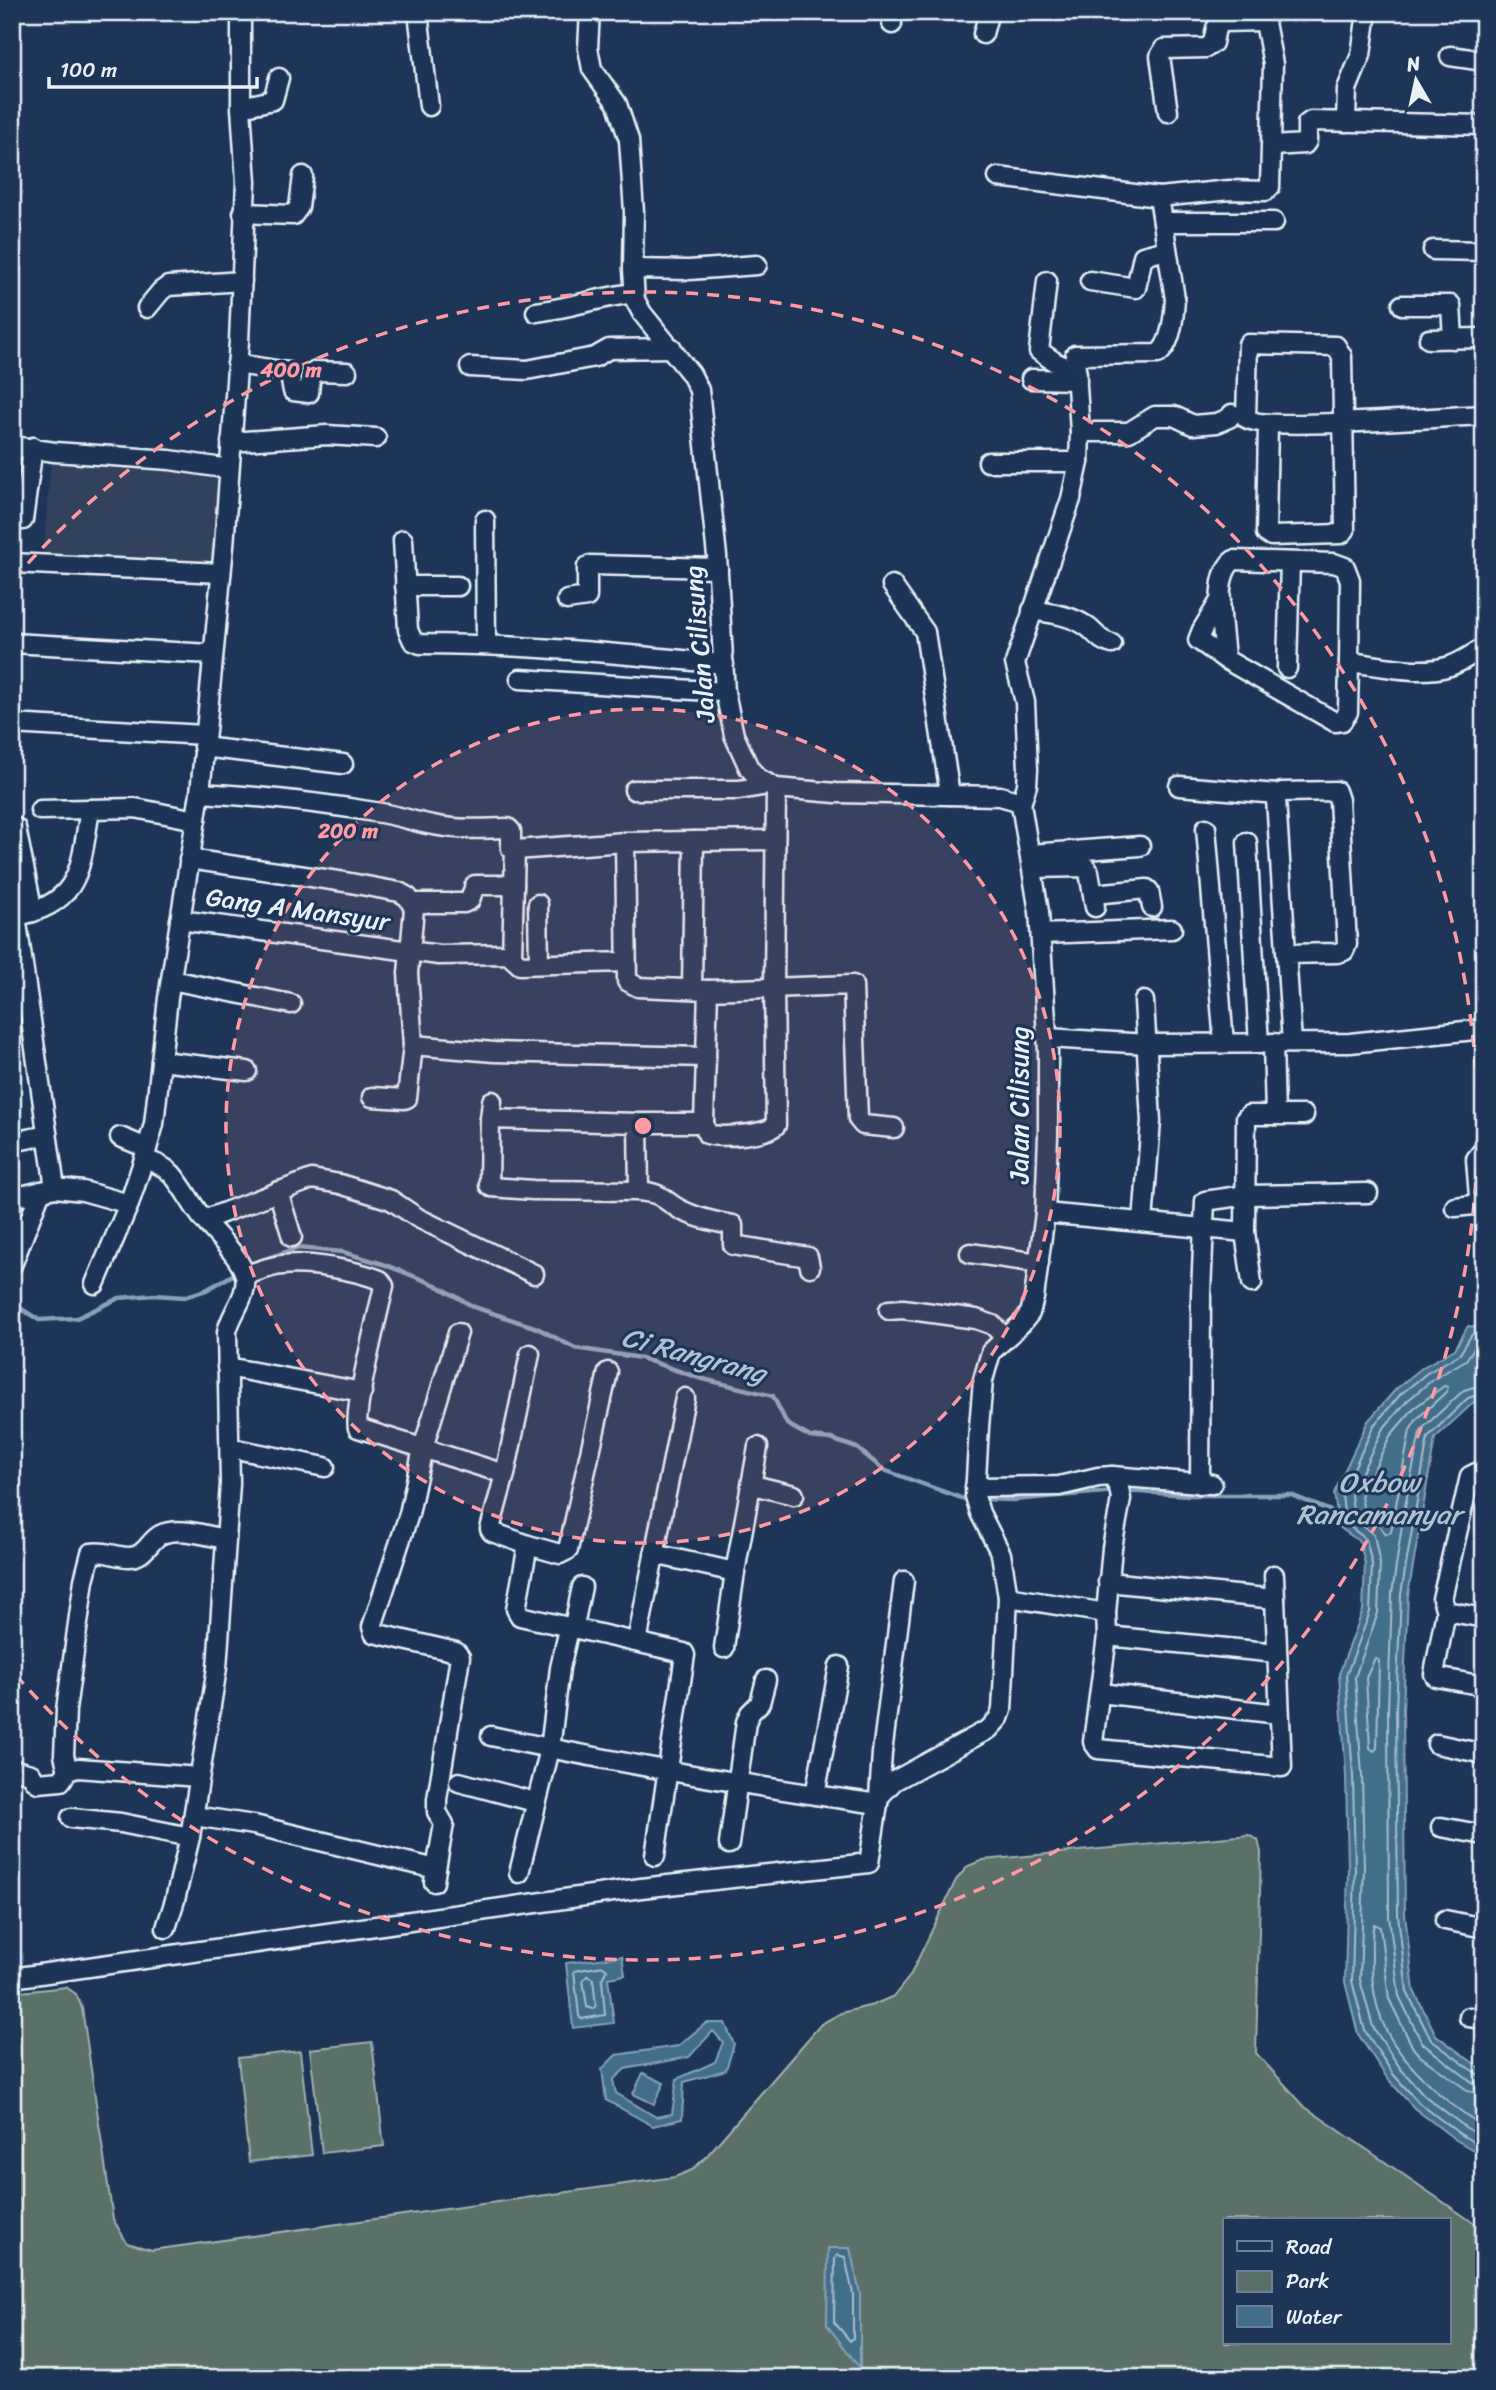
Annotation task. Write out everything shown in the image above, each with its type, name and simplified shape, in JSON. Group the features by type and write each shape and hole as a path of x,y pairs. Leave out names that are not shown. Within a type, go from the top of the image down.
{"street":[{"path":"95,1284 129,1204 154,1124 171,980 200,793 221,573 242,281 246,182 240,12"},
{"path":"418,12 429,106"},
{"name":"Jalan Cilisung","path":"590,12 588,48 592,69 617,104 629,140 634,212 634,293 642,313 672,348 699,390 718,568 725,692 738,748 749,768 772,787"},
{"path":"983,34 989,12"},
{"path":"1346,122 1347,89 1361,55 1367,12"},
{"path":"998,177 1159,197 1230,190 1268,190 1271,185 1273,64 1264,17 1223,22 1216,28 1213,43 1206,48 1161,51 1168,112"},
{"path":"1450,56 1484,61"},
{"path":"242,107 273,100 279,78"},
{"path":"1272,146 1307,143 1307,124 1311,121 1484,125"},
{"path":"243,213 295,214 299,207 303,176"},
{"path":"634,790 739,790 772,787 836,793 1000,796 1021,804 1027,785 1028,757 1025,702 1015,663 1071,499 1079,462 1076,353 1158,354 1164,350 1174,315 1175,299 1159,197"},
{"path":"1163,222 1274,222"},
{"path":"1090,281 1136,288 1143,256 1166,250"},
{"path":"1433,250 1484,251"},
{"path":"633,269 689,270 757,265"},
{"path":"147,309 161,291 169,286 242,281"},
{"path":"1047,281 1039,351 1077,377"},
{"path":"536,312 634,293"},
{"path":"1402,305 1451,305 1453,339"},
{"path":"1429,339 1484,338"},
{"path":"1268,424 1266,533 1271,536 1343,533 1341,422 1342,356 1336,346 1250,343 1247,345 1246,418 1250,422 1341,422 1484,415"},
{"path":"470,367 527,370 595,358 609,349 672,348"},
{"path":"237,364 289,372 293,391 296,393 309,393 311,374 314,371 347,372"},
{"path":"1031,379 1077,377"},
{"path":"1080,432 1129,432 1155,416 1174,416 1193,425 1217,423 1232,414"},
{"path":"231,442 327,435 376,438"},
{"path":"12,446 55,452 170,460 229,469"},
{"path":"23,520 33,447"},
{"path":"988,462 1079,462"},
{"path":"485,520 485,644"},
{"path":"403,540 406,619 414,641 420,644 485,644 724,664"},
{"path":"1221,599 1198,640 1225,659 1335,722 1342,721 1348,712 1350,580 1345,567 1334,563 1234,560 1227,565 1222,581 1221,599 1225,659"},
{"path":"1287,668 1290,562"},
{"path":"12,563 221,573"},
{"path":"567,600 587,597 587,567 590,565 718,568"},
{"path":"892,585 925,635 950,795"},
{"path":"405,586 458,586"},
{"path":"1032,610 1067,616 1089,628 1101,641 1112,644"},
{"path":"12,643 212,654"},
{"path":"1349,662 1435,669 1461,662 1484,647"},
{"path":"520,679 725,692"},
{"path":"12,724 204,741 343,764"},
{"path":"1179,786 1278,794 1336,791 1339,800 1347,944 1344,951 1337,953 1286,954"},
{"path":"694,841 700,989 706,1057 704,1123 708,1134 724,1136 769,1130 775,1126 775,840 772,787"},
{"path":"200,793 322,804 468,830 508,828 511,831 511,848 515,850 625,842 775,840"},
{"path":"1278,794 1276,799 1292,1043"},
{"name":"Jalan Cilisung","path":"977,1499 983,1380 991,1352 1018,1329 1030,1313 1040,1264 1045,1213 1049,1105 1041,934 1032,861 1021,804"},
{"path":"40,810 135,808 196,820"},
{"path":"31,912 67,893 78,872 90,809"},
{"path":"12,1265 48,1189 47,1135 31,912 16,828"},
{"path":"1206,828 1224,1043"},
{"path":"625,842 627,981 633,986 700,989 853,985 858,1119 863,1125 894,1128"},
{"path":"1247,842 1275,1115"},
{"path":"1032,861 1140,846"},
{"path":"512,956 515,850"},
{"path":"189,859 399,892 408,897 414,909 408,951 413,1045 407,1098 372,1097"},
{"path":"1032,861 1086,867 1090,872 1094,901 1146,889 1149,891 1152,907"},
{"path":"412,903 468,902 475,885 514,884"},
{"path":"538,904 539,964 626,962"},
{"name":"Gang A Mansyur","path":"180,920 439,955 502,954 512,956 519,965 539,964"},
{"path":"1041,934 1172,929"},
{"path":"171,980 291,1004"},
{"path":"1143,1222 1151,1121 1144,1001"},
{"path":"1047,1038 1148,1044 1266,1044 1350,1042 1484,1030"},
{"path":"413,1045 495,1052 706,1057"},
{"path":"161,1060 247,1071"},
{"path":"704,1123 638,1123 491,1110 488,1183 491,1187 533,1190 639,1191 660,1194 680,1209 707,1221 733,1225 733,1245 808,1257 810,1267"},
{"path":"1252,1283 1245,1233 1246,1118 1250,1115 1304,1115"},
{"path":"638,1123 639,1191"},
{"path":"12,1142 47,1135"},
{"path":"120,1137 171,1174 240,1266 242,1295 229,1321 227,1332 231,1448 217,1668 190,1837 166,1928"},
{"path":"1455,1208 1474,1205 1479,1197 1476,1159 1484,1149"},
{"path":"204,1220 313,1179 340,1184 397,1202 418,1218 534,1274"},
{"path":"12,1198 48,1189 83,1191 129,1204"},
{"path":"278,1191 292,1237"},
{"path":"878,1800 894,1781 961,1746 989,1728 999,1718 1003,1702 1008,1597 1001,1554 977,1499 1098,1477 1117,1488 1206,1484 1200,1316 1205,1201 1247,1195 1367,1193"},
{"path":"1045,1213 1245,1233"},
{"path":"970,1254 1040,1264"},
{"path":"240,1266 320,1266 381,1282 384,1286 362,1392 357,1422 359,1429 505,1474"},
{"path":"888,1310 903,1309 976,1319 993,1325 1005,1338"},
{"path":"194,1816 254,1825 435,1875 444,1824 437,1812 437,1799 460,1657 456,1652 374,1633 371,1629 409,1514 423,1448 458,1333"},
{"path":"530,1354 505,1474 490,1529 528,1545 560,1554 568,1550 608,1372"},
{"path":"227,1367 362,1392"},
{"path":"637,1642 685,1398"},
{"path":"724,1648 758,1447"},
{"path":"231,1448 324,1467"},
{"path":"1484,1475 1476,1473 1470,1476 1443,1599 1446,1611 1434,1671 1436,1677 1484,1686"},
{"path":"753,1485 794,1495"},
{"path":"1117,1488 1105,1613 1107,1636 1093,1742 1098,1749 1281,1768 1283,1765 1274,1575"},
{"path":"68,1771 64,1755 66,1710 84,1580 91,1553 136,1556 150,1547 159,1536 174,1531 226,1539"},
{"path":"528,1545 517,1612 520,1616 684,1653 655,1856"},
{"path":"654,1554 735,1572"},
{"path":"12,1978 641,1888 869,1863 904,1581"},
{"path":"1108,1582 1275,1599"},
{"path":"519,1873 550,1749 560,1668 582,1587"},
{"path":"1008,1597 1105,1613"},
{"path":"1446,1611 1484,1618"},
{"path":"1107,1636 1277,1653"},
{"path":"815,1795 839,1665"},
{"path":"729,1844 746,1722 750,1713 760,1703 766,1680"},
{"path":"1100,1693 1279,1714"},
{"path":"491,1736 669,1772 815,1795 878,1800"},
{"path":"1437,1744 1484,1755"},
{"path":"12,1769 31,1774 38,1783 61,1782 68,1771 78,1768 199,1777"},
{"path":"459,1782 535,1802"},
{"path":"71,1818 190,1837"},
{"path":"1441,1827 1484,1835"},
{"path":"1445,1920 1484,1928"}],"shaded area":[{"path":"51,461 220,475 216,566 43,556"}],"green space":[{"path":"1249,1835 1258,1840 1261,1852 1256,2053 1305,2107 1484,2230 1484,2378 12,2378 12,1993 66,1987 76,1994 82,2008 113,2219 127,2243 152,2250 675,2177 692,2170 821,2024 841,2013 873,2005 894,1996 910,1976 956,1880 968,1866 983,1860"},
{"path":"372,2042 384,2146 322,2153 310,2049"},
{"path":"300,2051 312,2155 249,2162 238,2058"}],"water":[{"name":"Oxbow Rancamanyar","path":"1468,1326 1484,1328 1484,1398 1473,1403 1435,1438 1408,1595 1403,1710 1405,1914 1414,1991 1436,2035 1484,2071 1484,2156 1456,2140 1414,2108 1387,2078 1358,2034 1345,1982 1348,1869 1346,1776 1339,1674 1363,1610 1365,1564 1360,1542 1339,1527 1334,1493 1368,1421 1396,1389 1423,1367 1455,1349"},
{"path":"622,1956 625,1975 608,1978 614,2023 573,2028 566,1963"},
{"path":"706,2023 725,2023 734,2044 726,2070 684,2082 682,2119 653,2126 606,2100 602,2069 616,2055 678,2046","holes":["713,2031 723,2042 715,2062 677,2079 672,2114 656,2117 616,2093 613,2080 625,2069 689,2057"]},
{"path":"643,2073 664,2083 654,2104 633,2094"},
{"path":"828,2248 850,2248 860,2294 860,2368 827,2325"}],"waterway":[{"name":"Ci Rangrang","path":"247,1265 298,1248 343,1252 383,1264 436,1285 474,1307 537,1328 575,1348 641,1358 699,1378 773,1396 787,1424 810,1437 831,1439 857,1448 884,1470 964,1499 971,1499"},
{"name":"Ci Rangrang","path":"12,1303 39,1320 77,1318 119,1298 154,1295 184,1297 206,1290 240,1271"},
{"name":"Ci Rangrang","path":"980,1499 1013,1500 1115,1491"},
{"name":"Ci Rangrang","path":"1123,1491 1191,1495 1291,1495 1341,1515"}]}
